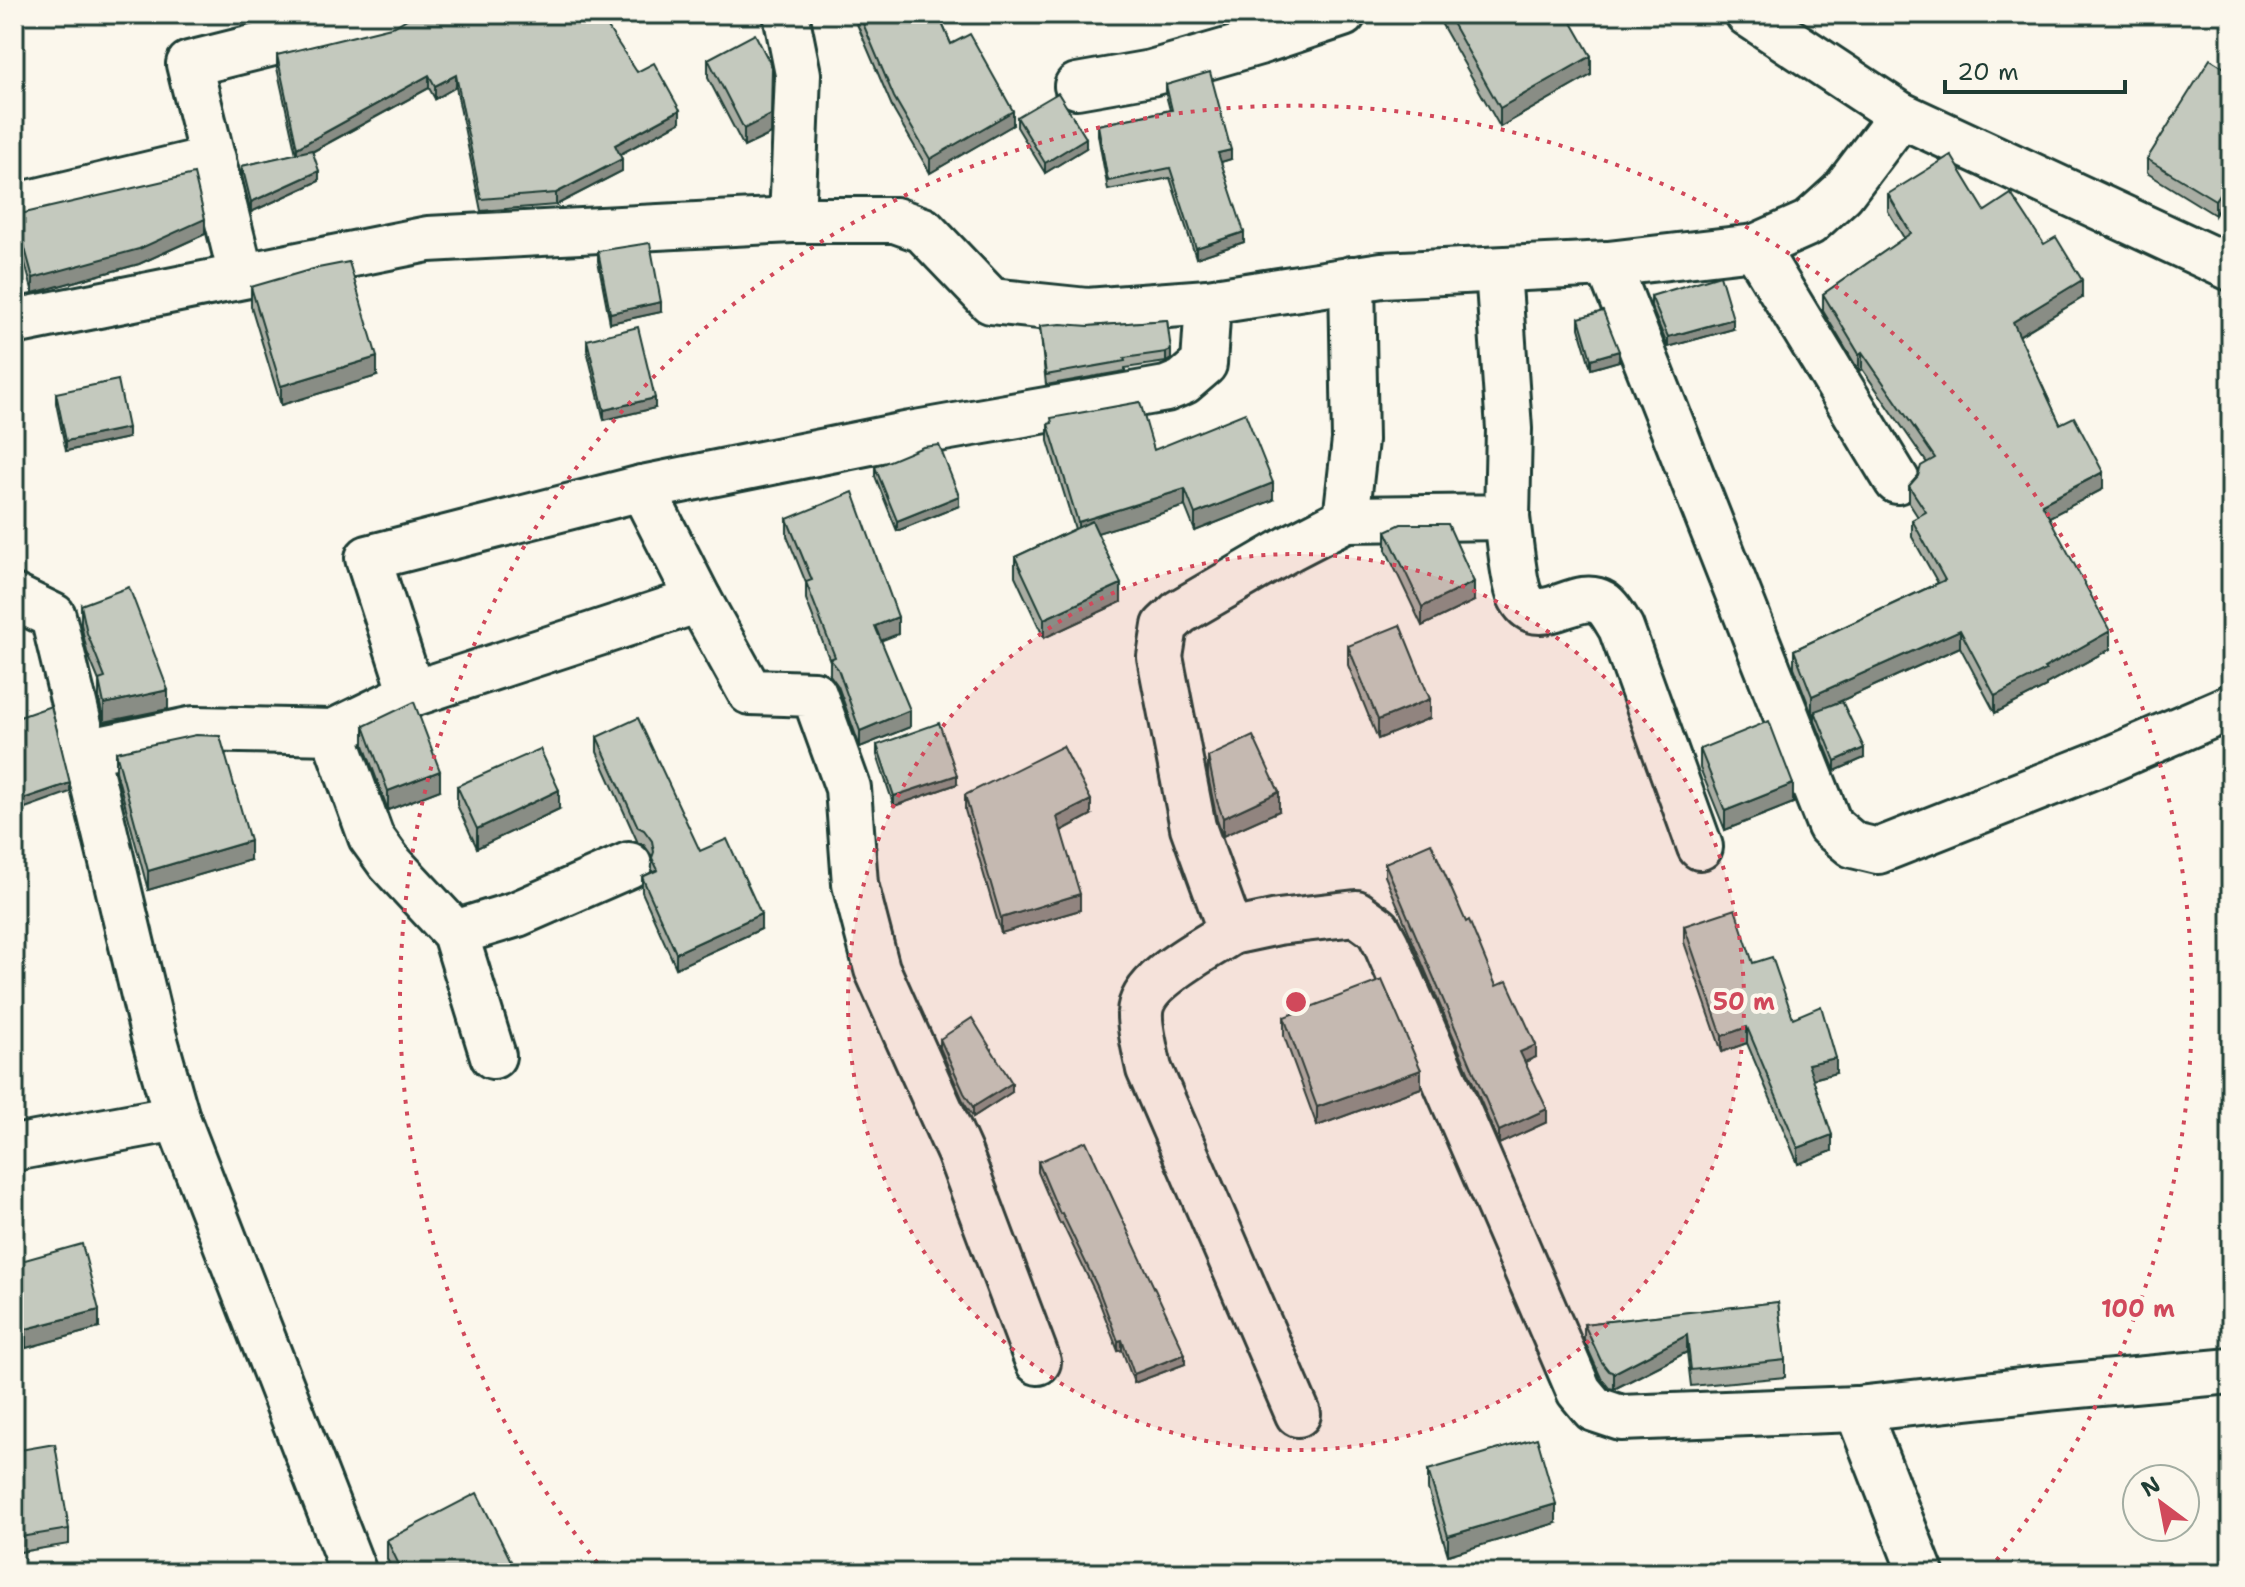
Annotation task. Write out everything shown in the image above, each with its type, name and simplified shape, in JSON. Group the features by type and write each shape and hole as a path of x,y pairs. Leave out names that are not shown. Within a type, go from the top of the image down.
{"street":[{"path":"241,275 189,64 389,14"},
{"path":"786,14 798,74 792,220"},
{"path":"1077,86 1151,73 1343,14"},
{"path":"1748,14 1901,115 2231,268"},
{"path":"14,322 428,239 792,220 895,220 923,230 991,301 1087,311 1208,302 1382,275 1608,264 1755,247 1809,223 1842,193 1901,115"},
{"path":"17,206 213,159"},
{"path":"1755,247 1897,481"},
{"path":"1608,264 1830,826 1853,845 1878,851 2106,761 2231,707"},
{"path":"1498,270 1509,429 1507,517 1520,596 1529,608 1541,612 1589,598 1604,603 1621,628 1700,847"},
{"path":"1346,519 1355,440 1352,279"},
{"path":"412,694 368,558 642,488 910,434 1166,389 1183,382 1204,364 1208,302"},
{"path":"642,488 750,692 814,694 848,788 855,884 877,969 959,1152 1038,1362"},
{"path":"1231,932 1193,827 1160,657 1165,626 1180,612 1346,519 1507,517"},
{"path":"14,597 53,616 150,1022 177,1118 354,1573"},
{"path":"85,752 194,729 333,732 412,694 699,600"},
{"path":"333,732 371,837 389,862 455,933 493,1056"},
{"path":"455,933 517,914 629,865"},
{"path":"1298,1414 1149,1069 1140,1013 1145,995 1155,982 1231,932 1278,922 1356,913 1378,929 1579,1391 1594,1409 1621,1418 1857,1409 2231,1371"},
{"path":"14,1148 177,1118"},
{"path":"1857,1409 1921,1573"}],"building":[{"path":"415,14 456,14 459,19 467,14 599,14 637,72 654,63 680,110 615,145 622,159 556,193 481,199 456,75 435,86 429,75 297,148 277,55 395,26"},
{"path":"859,14 938,14 951,44 970,34 1013,111 930,159 894,97"},
{"path":"1447,14 1567,14 1591,56 1500,108"},
{"path":"755,34 772,67 771,115 744,129 708,59"},
{"path":"2210,59 2231,72 2231,176 2215,200 2147,159"},
{"path":"1210,72 1231,150 1218,153 1244,232 1196,248 1170,168 1108,181 1098,125 1172,110 1166,85"},
{"path":"1058,93 1086,138 1045,163 1017,117"},
{"path":"312,150 319,171 251,202 242,166"},
{"path":"1951,155 1985,211 2011,194 2044,244 2056,237 2082,280 2013,322 2060,424 2074,417 2103,472 2042,504 2110,631 2044,668 2046,670 1995,696 1960,630 1812,696 1794,650 1945,580 1912,520 1926,512 1909,486 1918,476 1921,466 1935,458 1862,352 1859,354 1823,294 1911,233 1888,194"},
{"path":"194,174 205,219 139,249 33,278 16,215"},
{"path":"650,243 661,302 610,313 598,251"},
{"path":"349,262 377,357 281,386 251,287"},
{"path":"1720,275 1733,319 1668,337 1651,296"},
{"path":"1603,311 1619,351 1591,359 1579,318"},
{"path":"1167,320 1171,350 1046,375 1040,326"},
{"path":"638,327 655,398 604,410 587,340"},
{"path":"118,380 128,428 66,441 56,393"},
{"path":"1140,402 1154,450 1245,413 1273,483 1195,514 1185,489 1078,522 1048,424 1052,423 1051,418"},
{"path":"939,445 959,496 897,521 875,467 923,447"},
{"path":"853,492 898,617 875,626 910,710 860,731 838,669 830,659 835,657 806,582 812,580 787,519"},
{"path":"1092,521 1121,584 1044,619 1015,557"},
{"path":"1401,524 1448,524 1474,582 1422,607 1386,531"},
{"path":"129,587 168,690 104,704 99,680 105,678 87,633 81,605"},
{"path":"1400,625 1430,699 1378,720 1348,646"},
{"path":"1842,701 1864,748 1835,761 1815,711"},
{"path":"414,702 440,771 388,791 364,726"},
{"path":"51,706 70,783 14,802 14,719"},
{"path":"638,718 700,851 727,839 761,914 676,953 642,877 658,870 652,858 652,841 638,827 597,737"},
{"path":"1769,721 1793,784 1725,811 1700,749"},
{"path":"939,723 957,775 894,796 877,745"},
{"path":"196,735 220,736 250,841 148,871 116,752"},
{"path":"1253,736 1279,792 1223,818 1208,757"},
{"path":"1063,746 1091,800 1057,817 1080,894 1001,918 965,795"},
{"path":"540,749 559,790 477,829 457,786"},
{"path":"1431,843 1466,922 1469,920 1496,986 1507,981 1536,1045 1520,1052 1547,1109 1499,1131 1385,863"},
{"path":"1735,909 1753,963 1772,957 1793,1018 1821,1006 1836,1058 1808,1064 1832,1135 1798,1148 1747,1027 1722,1036 1684,926"},
{"path":"1382,980 1421,1070 1317,1107 1284,1017"},
{"path":"972,1018 1012,1083 973,1107 940,1039"},
{"path":"1086,1141 1185,1354 1134,1374 1122,1340 1118,1341 1097,1286 1060,1214 1038,1162"},
{"path":"82,1244 99,1310 26,1329 14,1283 14,1263"},
{"path":"1778,1302 1785,1360 1691,1370 1687,1335 1614,1373 1601,1361 1584,1324"},
{"path":"1537,1438 1556,1504 1448,1536 1428,1470"},
{"path":"55,1444 69,1529 14,1538 14,1451"},
{"path":"477,1493 517,1573 403,1573 387,1540"}]}
